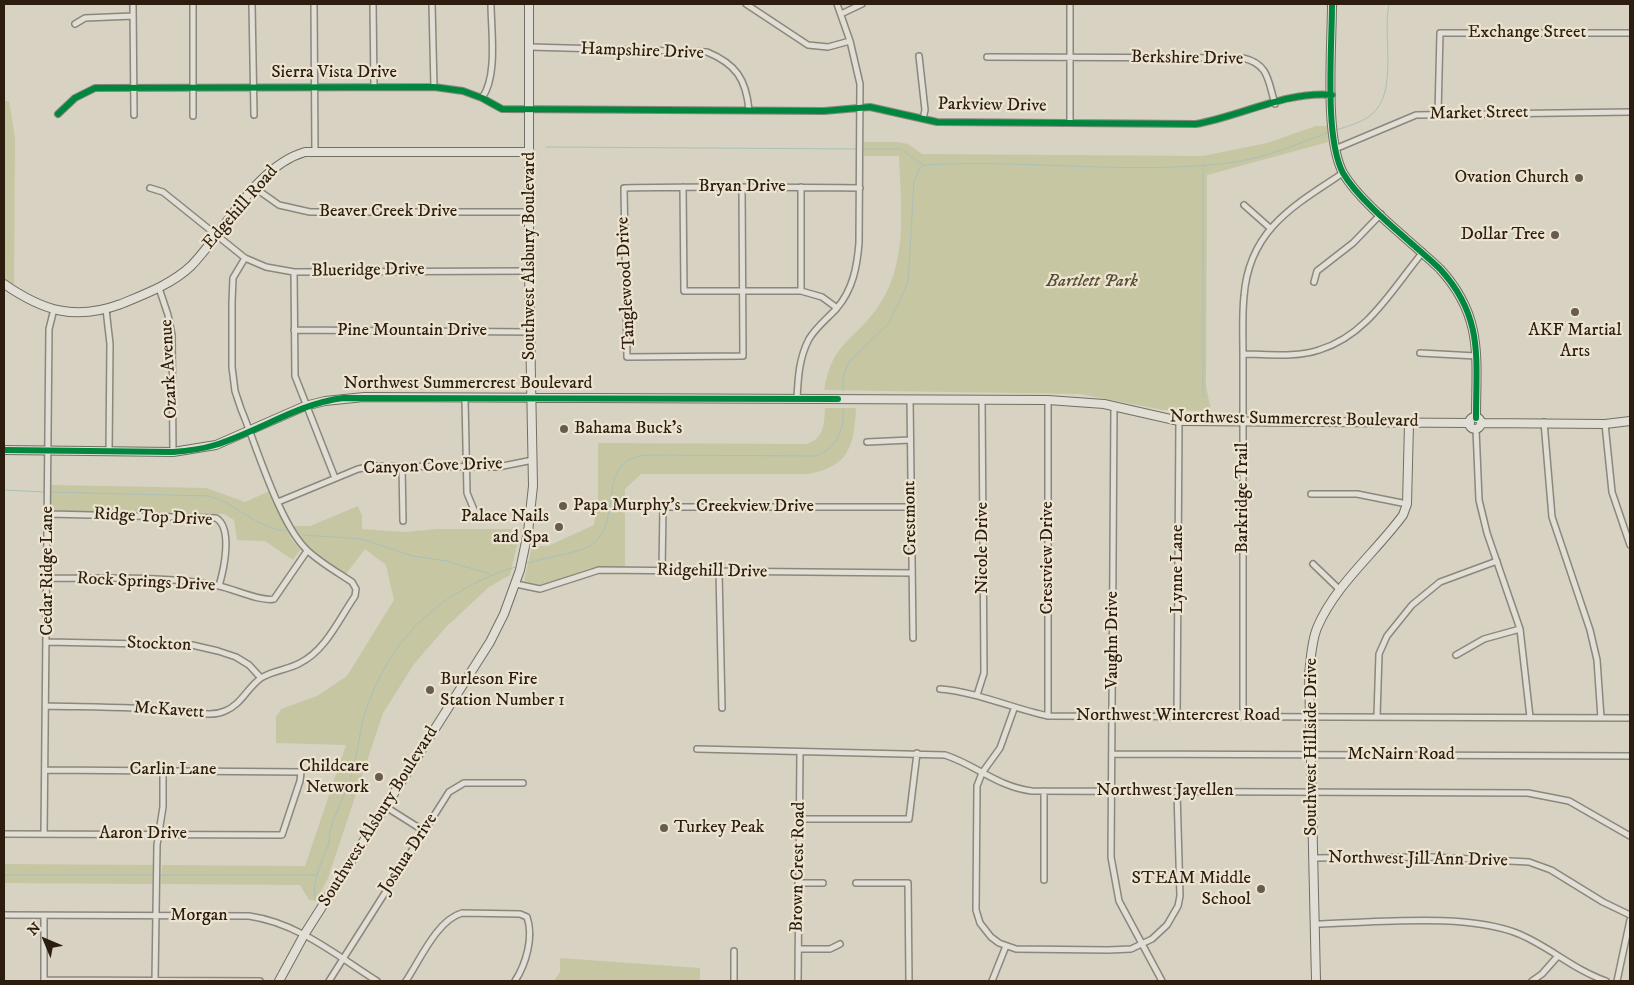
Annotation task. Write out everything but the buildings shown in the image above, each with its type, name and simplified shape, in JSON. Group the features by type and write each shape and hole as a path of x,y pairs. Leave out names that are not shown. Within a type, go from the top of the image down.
{"street":[{"path":"133,4 134,115"},
{"path":"193,4 193,116"},
{"path":"252,4 254,115"},
{"path":"314,4 315,151"},
{"path":"373,4 374,87"},
{"path":"432,4 434,87"},
{"path":"482,98 490,86 491,4"},
{"name":"Southwest Alsbury Boulevard","path":"279,981 304,935 490,642 504,614 520,570 533,486 529,271 529,4"},
{"path":"746,4 808,45 828,47 850,42"},
{"path":"797,399 802,356 810,339 837,308 852,284 857,266 860,188 860,84 850,42 837,4"},
{"path":"841,14 862,4"},
{"path":"1070,4 1070,123"},
{"path":"1332,4 1332,128 1335,150 1343,173 1357,191 1423,252 1452,282 1468,310 1475,335 1479,500 1520,629 1530,717"},
{"path":"75,24 85,18 133,16"},
{"name":"Exchange Street","path":"1438,114 1440,33 1630,33"},
{"name":"Hampshire Drive","path":"530,47 707,52 728,64 742,78 748,92 749,110"},
{"path":"920,56 925,110 923,119"},
{"name":"Berkshire Drive","path":"987,57 1243,58 1259,63 1264,68 1275,104"},
{"name":"Sierra Vista Drive","path":"58,114 75,98 91,89 134,88 315,89 434,87 456,90 482,98 502,109 530,110"},
{"name":"Parkview Drive","path":"530,110 824,111 880,108 943,122 1196,124 1304,95 1332,95"},
{"name":"Market Street","path":"1335,150 1359,141 1401,119 1416,114 1630,112"},
{"name":"Edgehill Road","path":"4,284 31,301 76,314 106,309 158,288 190,267 255,188 285,159 315,151 530,152"},
{"name":"Barkridge Trail","path":"1243,716 1243,354 1244,296 1248,270 1259,243 1270,228 1288,210 1343,173"},
{"path":"683,187 684,291 801,291 822,297 837,308"},
{"path":"742,187 742,290"},
{"path":"801,187 801,291"},
{"name":"Blueridge Drive","path":"150,188 163,192 245,258 266,268 294,272 529,271"},
{"name":"Beaver Creek Drive","path":"255,188 279,205 310,212 529,212"},
{"name":"Bryan Drive","path":"624,188 860,188"},
{"name":"Tanglewood Drive","path":"624,188 627,357 743,356 742,290"},
{"path":"1244,205 1270,228"},
{"path":"1314,282 1317,271 1353,243 1381,214"},
{"path":"1243,354 1319,351 1350,337 1364,325 1423,252"},
{"path":"245,258 233,278 232,367 235,391 288,525 307,551"},
{"path":"294,272 295,376 334,478"},
{"name":"Ozark Avenue","path":"158,288 168,315 172,335 173,452"},
{"name":"Cedar Ridge Lane","path":"44,834 49,514 49,329 54,309"},
{"path":"106,309 110,337 109,452"},
{"name":"Pine Mountain Drive","path":"294,330 530,332"},
{"path":"1420,353 1476,356"},
{"name":"Northwest Summercrest Boulevard","path":"4,450 173,452 216,445 305,406 343,398 1048,400 1104,404 1178,421 1409,424 1470,423 1472,419 1478,423"},
{"path":"465,399 467,493 477,517"},
{"name":"Crestmont","path":"910,399 913,638"},
{"name":"Nicole Drive","path":"977,695 984,673 982,400"},
{"name":"Crestview Drive","path":"1048,400 1048,716"},
{"name":"Vaughn Drive","path":"1114,407 1113,716 1110,791 1112,871 1120,901 1162,981"},
{"name":"Lynne Lane","path":"1177,716 1178,421"},
{"path":"1478,423 1544,422 1605,424 1630,421"},
{"path":"1544,422 1552,517 1590,630 1597,660 1601,718"},
{"name":"Southwest Hillside Drive","path":"1316,981 1309,674 1312,646 1322,617 1340,590 1389,534 1403,515 1407,504 1409,424"},
{"path":"1605,424 1612,492 1630,545"},
{"path":"867,442 910,440"},
{"name":"Canyon Cove Drive","path":"278,502 334,478 373,466 498,467 533,460"},
{"path":"402,466 403,521"},
{"path":"1312,494 1357,494 1407,504"},
{"name":"Creekview Drive","path":"662,571 663,507 911,507"},
{"name":"Ridge Top Drive","path":"49,514 216,518 226,528 224,568 220,586"},
{"name":"Rock Springs Drive","path":"47,578 175,581 220,586 268,600 274,599 307,551"},
{"name":"McKavett","path":"47,706 177,710 210,715 224,712 236,705 262,678 275,671 299,664 312,656 323,645 354,596 356,589 352,582 307,551"},
{"path":"1377,716 1379,654 1388,636 1412,605 1440,582 1497,561"},
{"path":"1313,564 1340,590"},
{"name":"Ridgehill Drive","path":"516,584 540,589 599,570 912,573"},
{"path":"719,572 722,708"},
{"path":"1456,655 1484,640 1520,629"},
{"name":"Stockton","path":"47,642 192,646 218,650 236,657 249,665 262,678"},
{"name":"Northwest Wintercrest Road","path":"940,689 977,695 1014,709 1048,716 1630,718"},
{"path":"1014,709 1000,748 982,773 977,786 975,804 976,910 980,923 991,937 1006,946 1016,949 1108,950 1131,948 1152,939 1167,925 1178,906 1180,896 1177,792"},
{"name":"Northwest Jayellen","path":"697,749 800,753 945,755 959,760 1006,786 1018,790 1500,792 1553,796 1594,814 1630,836"},
{"name":"Brown Crest Road","path":"798,981 800,753"},
{"path":"800,819 909,819 917,754"},
{"name":"McNairn Road","path":"1112,754 1630,756"},
{"name":"Carlin Lane","path":"46,770 301,772 300,781 282,835"},
{"path":"155,981 156,867 158,834 163,807 163,771"},
{"name":"Joshua Drive","path":"329,981 449,792 464,783 523,783"},
{"path":"1044,791 1044,880"},
{"path":"386,806 424,831"},
{"name":"Aaron Drive","path":"4,834 282,835"},
{"name":"Northwest Jill Ann Drive","path":"1313,858 1432,857 1529,862 1551,870 1603,902 1630,915"},
{"path":"798,883 823,883"},
{"path":"856,883 908,883 909,981"},
{"path":"406,981 443,923 452,915 462,913 520,914 527,917 529,924 525,966 516,981"},
{"name":"Morgan","path":"4,916 249,916 271,920 304,935 377,981"},
{"path":"44,916 44,980 260,981"},
{"path":"1617,981 1630,920"},
{"path":"1314,924 1458,921 1487,925 1518,934 1580,971 1606,981"},
{"path":"798,949 830,949 840,944"},
{"path":"992,981 1006,946"},
{"path":"734,951 734,981"},
{"path":"1532,981 1542,974 1556,957"}],"green space":[{"path":"4,101 9,101 15,138 14,291 4,282"},
{"name":"Bartlett Park","path":"1316,126 1327,126 1328,142 1207,175 1206,386 1211,411 1163,410 1080,394 824,390 832,362 837,353 866,322 886,294 898,256 901,216 899,156 864,156 864,142 908,144 922,154 1203,156 1267,143"},
{"path":"825,408 856,408 851,444 847,453 833,466 808,474 641,474 625,489 625,567 591,568 541,585 524,581 532,546 548,546 594,525 598,501 598,443 806,444 812,442 820,435"},
{"path":"51,485 206,488 245,502 270,491 291,539 300,550 293,560 265,541 237,540 234,520 224,514 54,511 50,505"},
{"path":"358,506 362,516 362,529 404,532 438,529 521,529 510,575 489,587 446,627 414,664 383,713 328,878 316,901 309,900 300,885 161,884 162,865 305,866 346,745 276,743 276,717 281,709 317,696 347,676 394,600 386,565 365,549 346,574 309,548 293,526 310,526"},
{"path":"4,864 153,865 152,884 4,883"},
{"path":"560,958 700,968 700,981 554,981 560,972"}],"waterway":[{"path":"1336,130 1363,120 1371,115 1380,105 1385,93 1387,78 1387,17 1389,4"},
{"path":"843,390 843,376 849,362 889,323 908,282 914,181 919,169 924,165 1000,164 1152,168 1228,163 1254,158 1330,132"},
{"path":"546,147 858,149"},
{"path":"862,149 901,149 923,165"},
{"path":"1203,166 1203,397"},
{"path":"524,564 581,550 594,543 603,531 608,517 612,488 616,476 622,465 633,458 651,455 816,456 829,448 838,438 842,425 843,409"},
{"path":"4,490 45,492"},
{"path":"49,492 209,496 228,504 262,524 285,531"},
{"path":"303,535 362,539 413,556 447,561 490,574"},
{"path":"315,899 317,874 328,846 331,827 351,775 367,707 378,680 391,657 424,617 444,601 491,576 518,566"},
{"path":"4,875 155,875"},
{"path":"159,875 317,875"}],"cycle path":[{"path":"1332,4 1330,91 1333,137 1337,157 1343,173 1351,185 1374,210 1440,269 1464,304 1471,321 1476,357 1476,418"},
{"path":"58,114 75,98 95,88 434,87 463,91 482,98 502,109 824,111 870,107 937,122 1196,124 1281,100 1315,95 1332,95"},
{"path":"4,450 173,452 195,450 232,439 310,406 343,398 838,399"}],"place":[{"name":"Ovation Church","path":"1579,178"},
{"name":"Dollar Tree","path":"1555,235"},
{"name":"AKF Martial Arts","path":"1575,312"},
{"name":"Bahama Buck's","path":"564,429"},
{"name":"Papa Murphy's","path":"563,506"},
{"name":"Palace Nails and Spa","path":"559,527"},
{"name":"Burleson Fire Station Number 1","path":"430,690"},
{"name":"Childcare Network","path":"379,777"},
{"name":"Turkey Peak","path":"664,828"},
{"name":"STEAM Middle School","path":"1261,889"}]}
